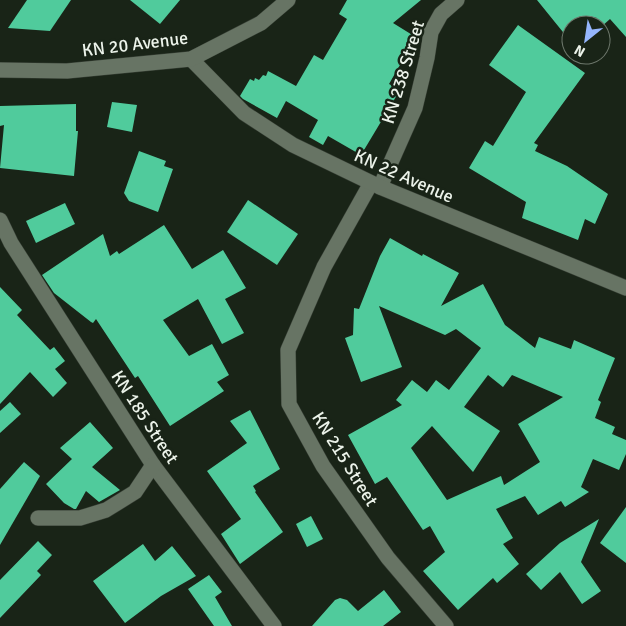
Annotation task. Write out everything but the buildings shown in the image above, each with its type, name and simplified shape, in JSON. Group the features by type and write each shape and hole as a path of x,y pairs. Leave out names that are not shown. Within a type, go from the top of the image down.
{"street":[{"name":"KN 20 Avenue","path":"0,70 68,71 191,59 262,23 288,0"},
{"name":"KN 238 Street","path":"375,185 415,108 431,32 441,14 457,0"},
{"name":"KN 22 Avenue","path":"191,59 244,113 293,145 375,185 626,288"},
{"name":"KN 215 Street","path":"375,185 324,267 288,350 289,404 323,466 388,558 446,626"},
{"name":"KN 185 Street","path":"0,220 11,243 153,465 274,626"},
{"path":"38,518 80,518 106,510 135,492 153,465"}]}
